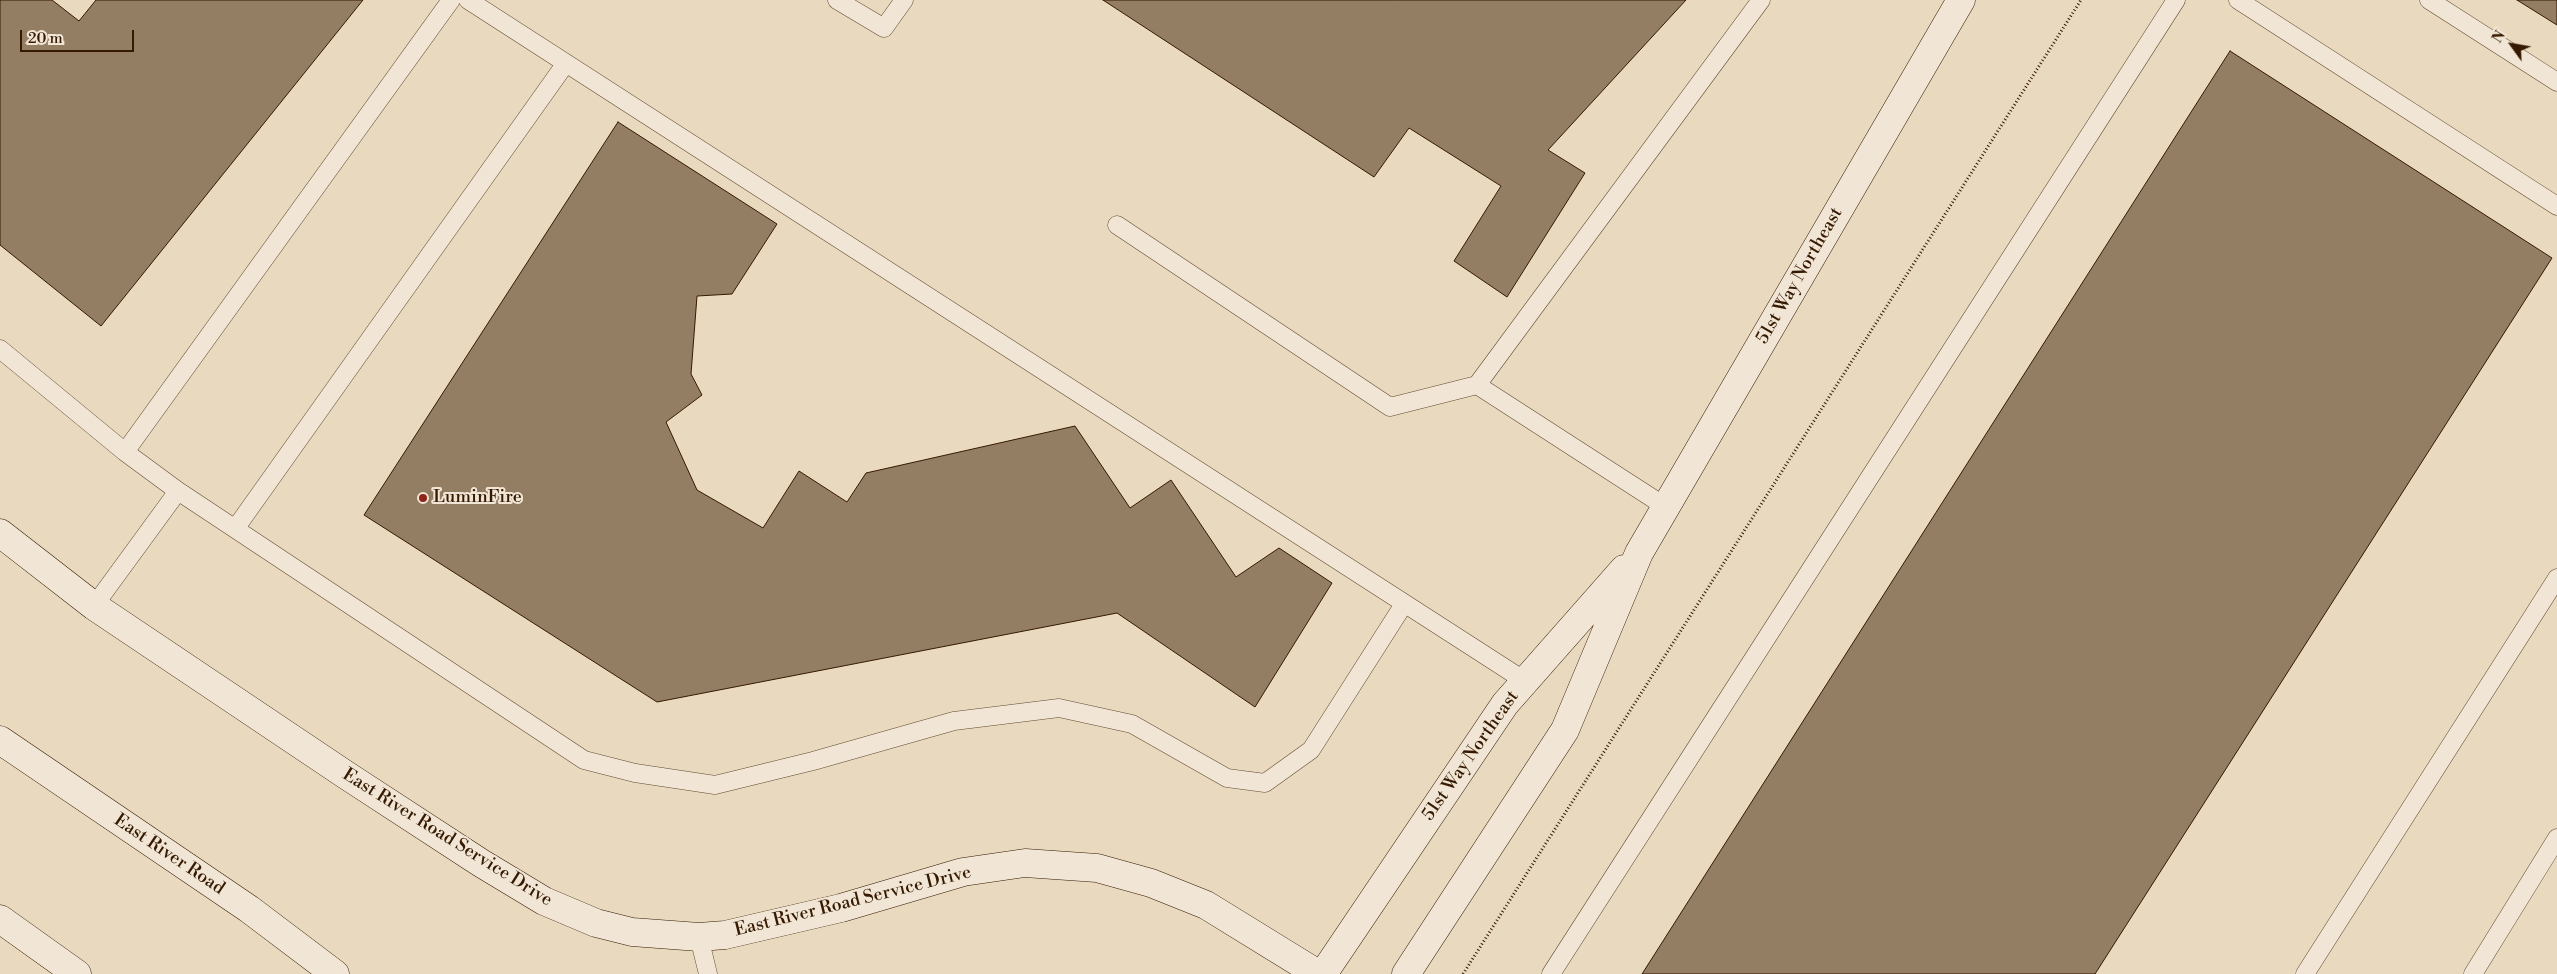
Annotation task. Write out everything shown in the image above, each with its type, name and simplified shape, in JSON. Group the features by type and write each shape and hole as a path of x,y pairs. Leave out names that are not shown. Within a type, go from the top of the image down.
{"street":[{"name":"51st Way Northeast","path":"1406,974 1565,730 1638,553 1961,0"},
{"name":"East River Road Service Drive","path":"0,533 94,606 482,864 544,901 596,923 632,932 699,937 735,933 841,908 963,872 1025,863 1097,868 1151,883 1206,905 1318,974"},
{"name":"51st Way Northeast","path":"1323,974 1505,704 1638,553"},
{"name":"East River Road","path":"0,740 248,909 335,974"},
{"path":"0,919 77,974"}],"lane":[{"path":"125,452 450,0"},
{"path":"468,0 1525,681"},
{"path":"837,0 884,28 904,0"},
{"path":"1117,225 1390,407 1477,385 1761,0"},
{"path":"1552,974 2176,0"},
{"path":"2238,0 2557,206"},
{"path":"2429,0 2557,82"},
{"path":"235,529 566,63"},
{"path":"0,349 125,452 178,491 584,760 635,773 715,785 813,761 954,721 1059,708 1132,724 1228,778 1265,783 1310,750 1404,604"},
{"path":"1477,385 1666,507"},
{"path":"94,606 178,491"},
{"path":"2305,974 2557,578"},
{"path":"2473,974 2557,838"},
{"path":"699,937 708,974"}],"path":[{"path":"1463,974 2081,0"}],"building":[{"path":"0,0 52,0 79,21 96,0 363,0 101,326 0,245"},
{"path":"1103,0 1686,0 1548,150 1585,173 1507,297 1454,261 1501,186 1409,128 1374,177"},
{"path":"2517,0 2557,0 2557,25"},
{"path":"2230,51 2552,258 2095,974 1642,974"},
{"path":"618,122 777,224 732,294 697,296 691,374 702,395 666,422 697,490 763,528 799,471 847,502 866,473 1075,426 1130,508 1171,480 1236,577 1279,548 1332,583 1255,707 1117,613 657,702 364,515"}],"place":[{"name":"LuminFire","path":"423,498"}]}
